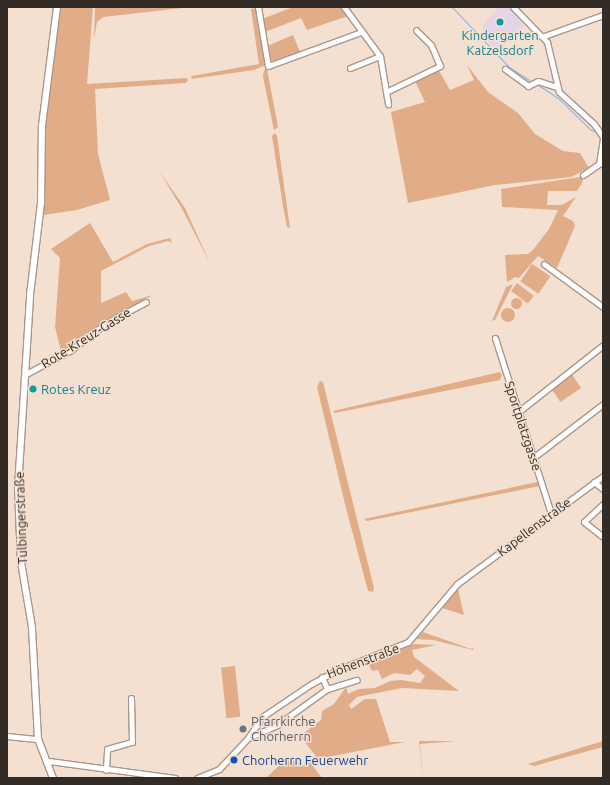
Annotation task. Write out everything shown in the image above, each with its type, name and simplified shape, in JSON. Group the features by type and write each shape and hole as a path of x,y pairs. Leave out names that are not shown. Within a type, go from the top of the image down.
{"main road":[{"name":"Tulbingerstraße","path":"38,739 32,627 22,562 18,510 30,295 41,203 44,101 56,7"},
{"path":"38,739 49,761 53,778"}],"street":[{"path":"258,7 268,66 361,32"},
{"path":"344,7 380,56 388,91 388,104"},
{"path":"513,7 544,36 551,53 557,87 562,96 596,126 602,136 599,164 583,175"},
{"path":"544,36 603,15"},
{"path":"388,91 440,66 430,45 416,30"},
{"path":"350,68 380,56"},
{"path":"505,69 528,86 533,83 557,87"},
{"path":"544,264 603,307"},
{"name":"Rote-Kreuz-Gasse","path":"26,374 71,350 106,323 146,302"},
{"name":"Sportplatzgasse","path":"495,338 551,514"},
{"path":"518,412 603,345"},
{"path":"534,457 603,404"},
{"name":"Kapellenstraße","path":"465,578 603,476"},
{"path":"594,482 603,489"},
{"path":"603,504 584,522 603,537"},
{"name":"Höhenstraße","path":"197,778 220,769 248,738 262,716 322,677 404,645 465,578"},
{"path":"322,677 327,689"},
{"path":"248,738 277,725 327,689 357,680"},
{"path":"106,770 107,749 132,742 131,698"},
{"path":"7,736 38,739"},
{"path":"49,761 106,770 175,778"}],"shaded area":[{"path":"60,7 93,7 87,84 187,78 188,81 185,83 95,89 98,154 110,200 77,210 44,215 46,115"},
{"path":"95,7 183,8 103,17 97,22 94,39"},
{"path":"293,7 342,7 348,16 307,30 301,18 265,32 262,19"},
{"path":"499,7 509,7 525,26 497,52 484,37 482,26"},
{"path":"256,8 266,65 254,70 191,79 192,76 259,64 251,9"},
{"path":"293,35 300,52 270,62 267,46"},
{"path":"467,65 488,92 518,113 535,134 563,151 580,153 589,168 571,177 495,185 408,203 391,112 425,102 415,81 438,69 450,90 474,80"},
{"path":"267,69 278,127 274,130 263,77 264,70"},
{"path":"275,133 277,136 290,228 287,227 283,206 272,136"},
{"path":"159,171 185,208 210,263 181,207"},
{"path":"580,177 583,179 577,191 548,191 547,205 562,205 576,197 563,216 573,221 575,226 557,268 538,256 519,278 515,277 507,282 505,255 528,254 533,250 549,229 558,210 502,207 501,189"},
{"path":"90,223 113,262 147,244 170,238 172,243 168,241 149,246 101,271 101,303 126,292 132,301 153,295 103,323 65,350 61,351 55,327 60,258 51,249"},
{"path":"532,264 550,276 538,294 520,281"},
{"path":"517,283 534,296 528,304 511,291"},
{"path":"513,284 495,320 492,321 506,287"},
{"path":"516,297 520,299 522,303 520,307 516,309 512,307 510,303 512,299"},
{"path":"508,308 513,310 515,315 513,320 508,322 503,320 501,315 503,310"},
{"path":"500,372 502,375 500,380 335,413 333,411"},
{"path":"571,373 581,388 560,402 550,387"},
{"path":"320,381 323,382 374,588 373,592 368,591 345,504 317,387"},
{"path":"538,482 540,486 367,521 364,519"},
{"path":"457,588 458,589 464,615 442,608"},
{"path":"423,632 471,649 473,647 473,650 433,640 416,639"},
{"path":"414,644 436,645 412,650 414,657 459,691 402,688 357,697 349,705 351,709 365,699 376,699 390,742 405,742 317,759 312,765 322,778 266,778 288,757 304,766 316,756 300,736 321,720 322,711 334,704 346,687 348,694 359,689 375,688 390,681 401,680 420,683 425,676 417,669 410,675 394,673 382,679 378,670 372,671 368,662"},
{"path":"235,666 240,717 226,718 221,667"},
{"path":"419,741 457,741 420,744 423,778"},
{"path":"603,741 603,747 534,766 528,764"}],"waterway":[{"path":"452,7 509,67 532,82"},
{"path":"537,84 559,99 591,130 596,131"}],"place":[{"name":"Kindergarten Katzelsdorf","path":"500,22"},
{"name":"Rotes Kreuz","path":"33,389"},
{"name":"Pfarrkirche Chorherrn","path":"243,729"},
{"name":"Chorherrn Feuerwehr","path":"234,760"}]}
